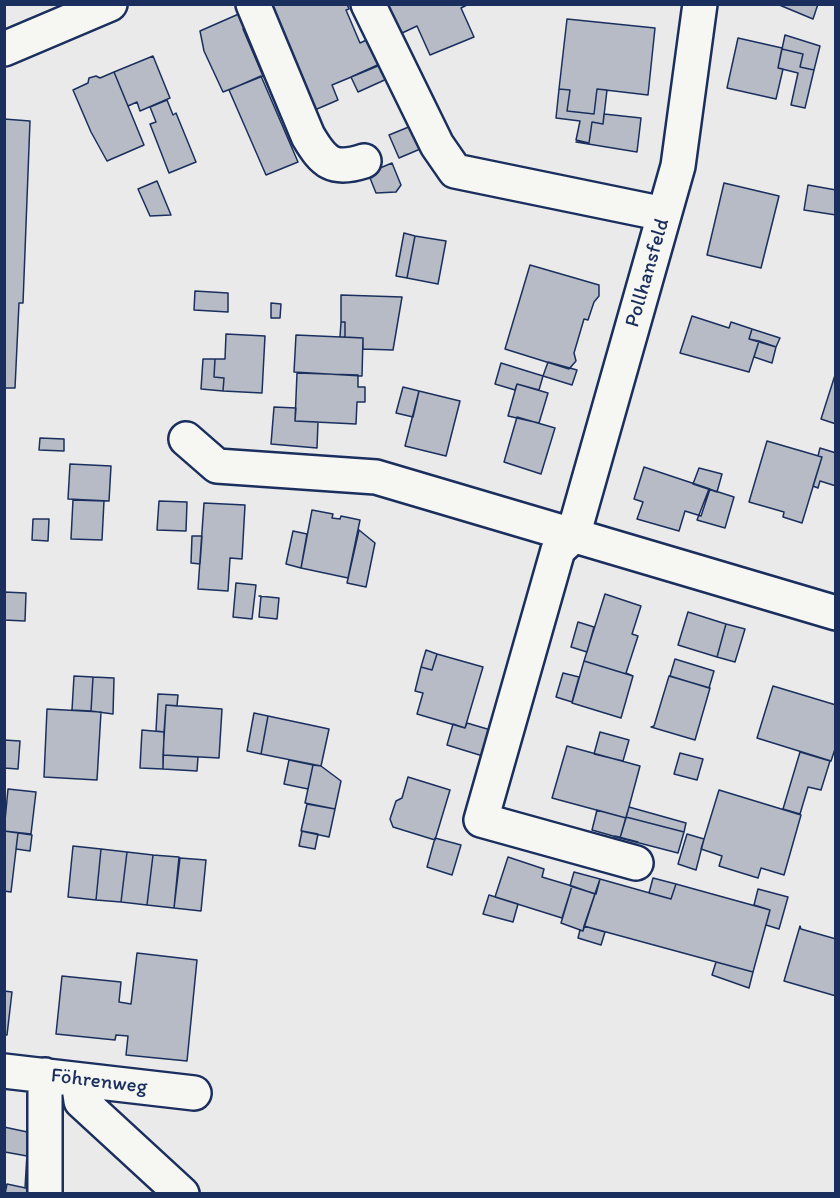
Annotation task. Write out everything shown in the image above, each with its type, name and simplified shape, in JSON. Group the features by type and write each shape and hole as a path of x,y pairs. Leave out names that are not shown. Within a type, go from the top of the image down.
{"street":[{"path":"4,49 110,4"},
{"path":"253,4 316,150 331,165 348,166 364,161"},
{"path":"368,4 437,145 455,171 664,214"},
{"name":"Pollhansfeld","path":"573,536 678,166 700,4"},
{"path":"186,439 218,466 376,477 836,613"},
{"path":"573,536 558,550 480,820 636,863"},
{"name":"Föhrenweg","path":"4,1071 194,1093"},
{"path":"45,1075 45,1194"},
{"path":"78,1080 81,1101 182,1194"}],"building":[{"path":"265,4 347,4 349,9 346,10 360,43 373,37 385,63 332,85 338,100 310,112"},
{"path":"387,4 469,4 461,8 474,37 430,55 417,26 400,34"},
{"path":"777,4 818,4 813,19"},
{"path":"241,13 247,27 243,29 263,76 223,92 204,51 200,31"},
{"path":"567,19 655,28 648,95 597,89 594,114 567,111 570,90 559,89"},
{"path":"785,35 820,46 814,70 800,67 803,54 782,49"},
{"path":"738,38 782,48 778,68 783,69 776,99 727,88"},
{"path":"782,49 803,54 800,67 814,70 805,108 791,105 798,73 778,68"},
{"path":"153,56 170,98 140,111 137,102 128,106 114,72"},
{"path":"382,63 389,78 358,92 351,77"},
{"path":"114,72 144,145 107,161 91,132 73,90 88,83 89,78 96,76 100,78"},
{"path":"261,76 298,162 266,175 229,90"},
{"path":"559,89 570,90 567,111 594,114 597,89 607,90 603,124 592,122 589,143 576,140 580,121 556,118"},
{"path":"167,100 173,115 176,113 196,162 169,173 150,124 156,122 150,107"},
{"path":"604,114 641,118 637,152 576,142 589,143 592,122 603,124"},
{"path":"4,119 30,121 23,303 19,303 15,388 4,388"},
{"path":"416,124 425,147 399,158 389,135"},
{"path":"392,163 401,185 396,192 376,193 368,173"},
{"path":"157,181 171,215 150,216 138,189"},
{"path":"724,183 779,196 761,268 707,255"},
{"path":"808,185 836,190 836,215 804,210"},
{"path":"404,233 415,236 407,278 396,276"},
{"path":"415,236 446,241 438,284 407,278"},
{"path":"530,265 599,285 599,296 594,302 588,320 584,319 574,353 576,361 569,369 505,349"},
{"path":"195,291 228,293 228,312 194,310"},
{"path":"341,295 402,297 393,350 363,349 363,338 345,337 345,322 341,322"},
{"path":"271,303 281,304 280,318 271,318"},
{"path":"692,316 729,328 731,322 752,329 749,339 759,341 749,372 680,353"},
{"path":"341,322 345,322 345,337 340,337"},
{"path":"752,329 780,338 776,347 749,339"},
{"path":"226,334 265,336 262,393 223,391 224,378 214,377 215,359 225,359"},
{"path":"296,335 363,338 362,376 294,372"},
{"path":"759,341 776,347 772,363 754,357"},
{"path":"203,359 215,359 214,377 224,378 223,391 201,389"},
{"path":"548,362 577,370 572,385 543,376"},
{"path":"501,363 543,376 539,390 517,384 515,390 495,384"},
{"path":"836,372 836,424 821,419"},
{"path":"297,373 358,375 358,387 365,387 365,402 357,402 356,424 295,421"},
{"path":"517,384 548,393 539,423 508,416"},
{"path":"403,387 419,391 413,417 396,413"},
{"path":"419,391 460,401 446,456 405,446"},
{"path":"274,407 296,408 295,421 318,422 317,448 271,444"},
{"path":"517,417 555,428 541,474 504,462"},
{"path":"40,438 64,439 64,451 39,450"},
{"path":"767,441 822,457 802,523 783,517 784,512 749,502"},
{"path":"820,448 836,453 836,486 820,481 818,488 813,486 822,457 818,456"},
{"path":"70,464 111,466 109,501 68,499"},
{"path":"644,467 710,489 701,516 685,511 679,531 637,519 643,502 634,499"},
{"path":"699,468 722,474 717,492 693,484"},
{"path":"709,489 734,497 725,528 697,520"},
{"path":"73,500 104,501 102,540 71,539"},
{"path":"159,501 187,502 186,531 157,530"},
{"path":"204,503 245,505 242,559 230,558 228,591 198,589"},
{"path":"312,510 333,514 332,518 340,519 341,516 360,520 348,578 301,568"},
{"path":"33,519 49,519 48,541 32,540"},
{"path":"359,530 375,543 366,587 347,583"},
{"path":"293,531 307,534 301,568 286,564"},
{"path":"192,536 202,536 200,564 191,563"},
{"path":"236,583 256,585 252,619 233,617"},
{"path":"4,592 26,593 25,621 4,620"},
{"path":"605,594 641,606 632,634 638,636 626,673 633,676 584,661"},
{"path":"261,596 279,598 277,619 259,617"},
{"path":"688,612 726,624 717,657 678,645"},
{"path":"578,622 594,627 587,652 571,647"},
{"path":"726,624 745,629 735,662 717,657"},
{"path":"426,650 437,654 432,670 421,667"},
{"path":"437,654 483,667 465,728 417,714 423,693 415,691 421,667 432,670"},
{"path":"675,659 714,671 709,688 670,676"},
{"path":"584,661 633,676 621,718 572,703"},
{"path":"563,673 579,677 572,702 556,697"},
{"path":"74,676 93,677 91,711 72,710"},
{"path":"669,676 710,688 695,740 651,727 654,726"},
{"path":"93,677 114,678 113,714 91,711"},
{"path":"773,686 836,705 836,746 831,761 757,738"},
{"path":"158,694 178,695 177,706 166,705 164,732 156,731"},
{"path":"166,705 222,709 219,758 163,755"},
{"path":"47,709 101,712 97,780 44,777"},
{"path":"254,713 268,716 261,754 247,751"},
{"path":"268,716 329,729 321,766 261,754"},
{"path":"467,723 494,731 486,757 447,745 453,724 465,728"},
{"path":"142,730 164,732 163,769 140,768"},
{"path":"600,732 629,740 623,761 594,754"},
{"path":"4,740 20,741 18,769 4,768"},
{"path":"567,746 640,766 626,818 552,798"},
{"path":"800,752 830,761 821,790 808,787 800,814 783,809"},
{"path":"680,753 703,759 697,780 674,774"},
{"path":"163,755 198,757 197,771 163,769"},
{"path":"289,760 313,765 308,789 284,784"},
{"path":"313,765 321,766 341,781 335,809 305,803"},
{"path":"408,777 450,790 435,840 393,827 390,819 396,801 402,798"},
{"path":"8,789 36,792 31,834 4,831"},
{"path":"719,790 801,815 784,875 761,868 758,878 719,866 722,856 701,849"},
{"path":"307,804 335,809 329,837 301,831"},
{"path":"629,807 686,823 684,832 626,817"},
{"path":"597,810 626,818 620,838 592,830"},
{"path":"626,817 684,832 678,853 620,838"},
{"path":"4,831 18,833 11,892 4,891"},
{"path":"302,831 318,834 315,849 299,846"},
{"path":"18,833 32,835 30,851 16,849"},
{"path":"687,834 704,839 696,870 678,864"},
{"path":"615,836 638,842 635,854 611,848"},
{"path":"435,838 461,845 452,875 427,867"},
{"path":"73,846 101,849 96,900 68,897"},
{"path":"101,849 127,852 121,902 96,900"},
{"path":"127,852 153,855 147,905 121,902"},
{"path":"153,855 179,857 174,908 147,905"},
{"path":"508,857 544,869 542,877 572,886 562,918 495,897"},
{"path":"180,858 206,860 201,911 174,908"},
{"path":"574,872 600,879 596,894 570,886"},
{"path":"653,878 676,884 671,899 649,893"},
{"path":"600,879 671,899 676,884 770,910 753,972 584,926"},
{"path":"572,886 595,894 583,931 561,923"},
{"path":"758,889 788,897 779,929 766,925 770,910 754,905"},
{"path":"489,895 518,904 513,922 483,914"},
{"path":"584,926 605,932 601,945 578,938"},
{"path":"800,926 801,929 836,939 836,996 784,981"},
{"path":"137,953 197,960 187,1061 126,1055 128,1036 116,1035 115,1040 56,1034 62,976 121,982 119,1002 131,1004"},
{"path":"716,962 753,972 749,988 712,975"},
{"path":"4,991 12,992 7,1035 4,1035"},
{"path":"4,1127 32,1133 27,1156 5,1152 4,1156"},
{"path":"27,1154 34,1154 34,1190 25,1188"},
{"path":"7,1184 35,1190 35,1194 5,1194"}]}
